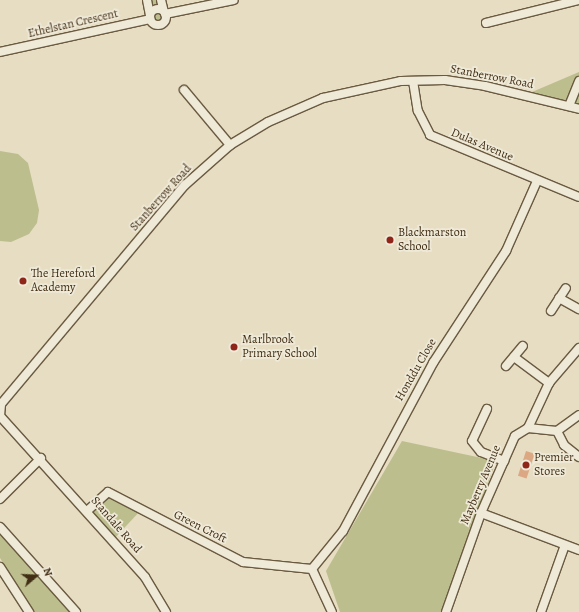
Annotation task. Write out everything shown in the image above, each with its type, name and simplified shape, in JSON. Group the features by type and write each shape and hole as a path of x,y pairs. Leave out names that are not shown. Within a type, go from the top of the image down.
{"street":[{"path":"147,0 150,17 159,25 164,22 165,13 161,0"},
{"path":"150,17 156,10 165,13 234,0"},
{"path":"486,23 579,0"},
{"name":"Ethelstan Crescent","path":"0,52 150,17"},
{"name":"Stanberrow Road","path":"41,458 0,416 1,404 185,185 230,145 268,122 323,98 360,88 413,81 445,80 485,86 579,109"},
{"name":"Dulas Avenue","path":"413,81 418,111 430,135 537,181 579,197"},
{"path":"569,106 579,81"},
{"path":"184,90 230,145"},
{"name":"Honddu Close","path":"312,569 343,531 433,363 506,251 537,181"},
{"path":"551,311 566,288"},
{"path":"559,298 579,309"},
{"path":"506,366 523,346"},
{"path":"579,348 549,383 528,428 556,431 579,415"},
{"path":"514,357 549,383"},
{"path":"487,408 472,441 481,452 504,461"},
{"name":"Mayberry Avenue","path":"446,612 481,513 515,436 528,428"},
{"path":"556,431 564,445 579,457"},
{"path":"0,499 41,458"},
{"name":"Standale Road","path":"41,458 145,577 166,612"},
{"name":"Green Croft","path":"87,510 108,492 243,562 312,569"},
{"path":"481,513 579,550"},
{"path":"0,527 76,612"},
{"path":"541,612 565,545"},
{"path":"0,567 29,612"},
{"path":"312,569 332,612"}],"green space":[{"path":"146,0 162,0 164,22 156,25 151,21"},
{"path":"579,72 579,109 525,95"},
{"path":"0,151 18,154 28,163 39,210 37,223 29,234 11,242 0,241"},
{"path":"402,441 496,461 441,612 340,612 326,571"},
{"path":"108,492 141,510 113,540 87,511"},
{"path":"0,534 70,612 33,612 0,558"}],"building":[{"name":"Premier Stores","path":"526,451 535,454 527,479 518,476"}],"place":[{"name":"Blackmarston School","path":"390,240"},
{"name":"The Hereford Academy","path":"23,281"},
{"name":"Marlbrook Primary School","path":"234,347"},
{"name":"Premier Stores","path":"526,465"}]}
